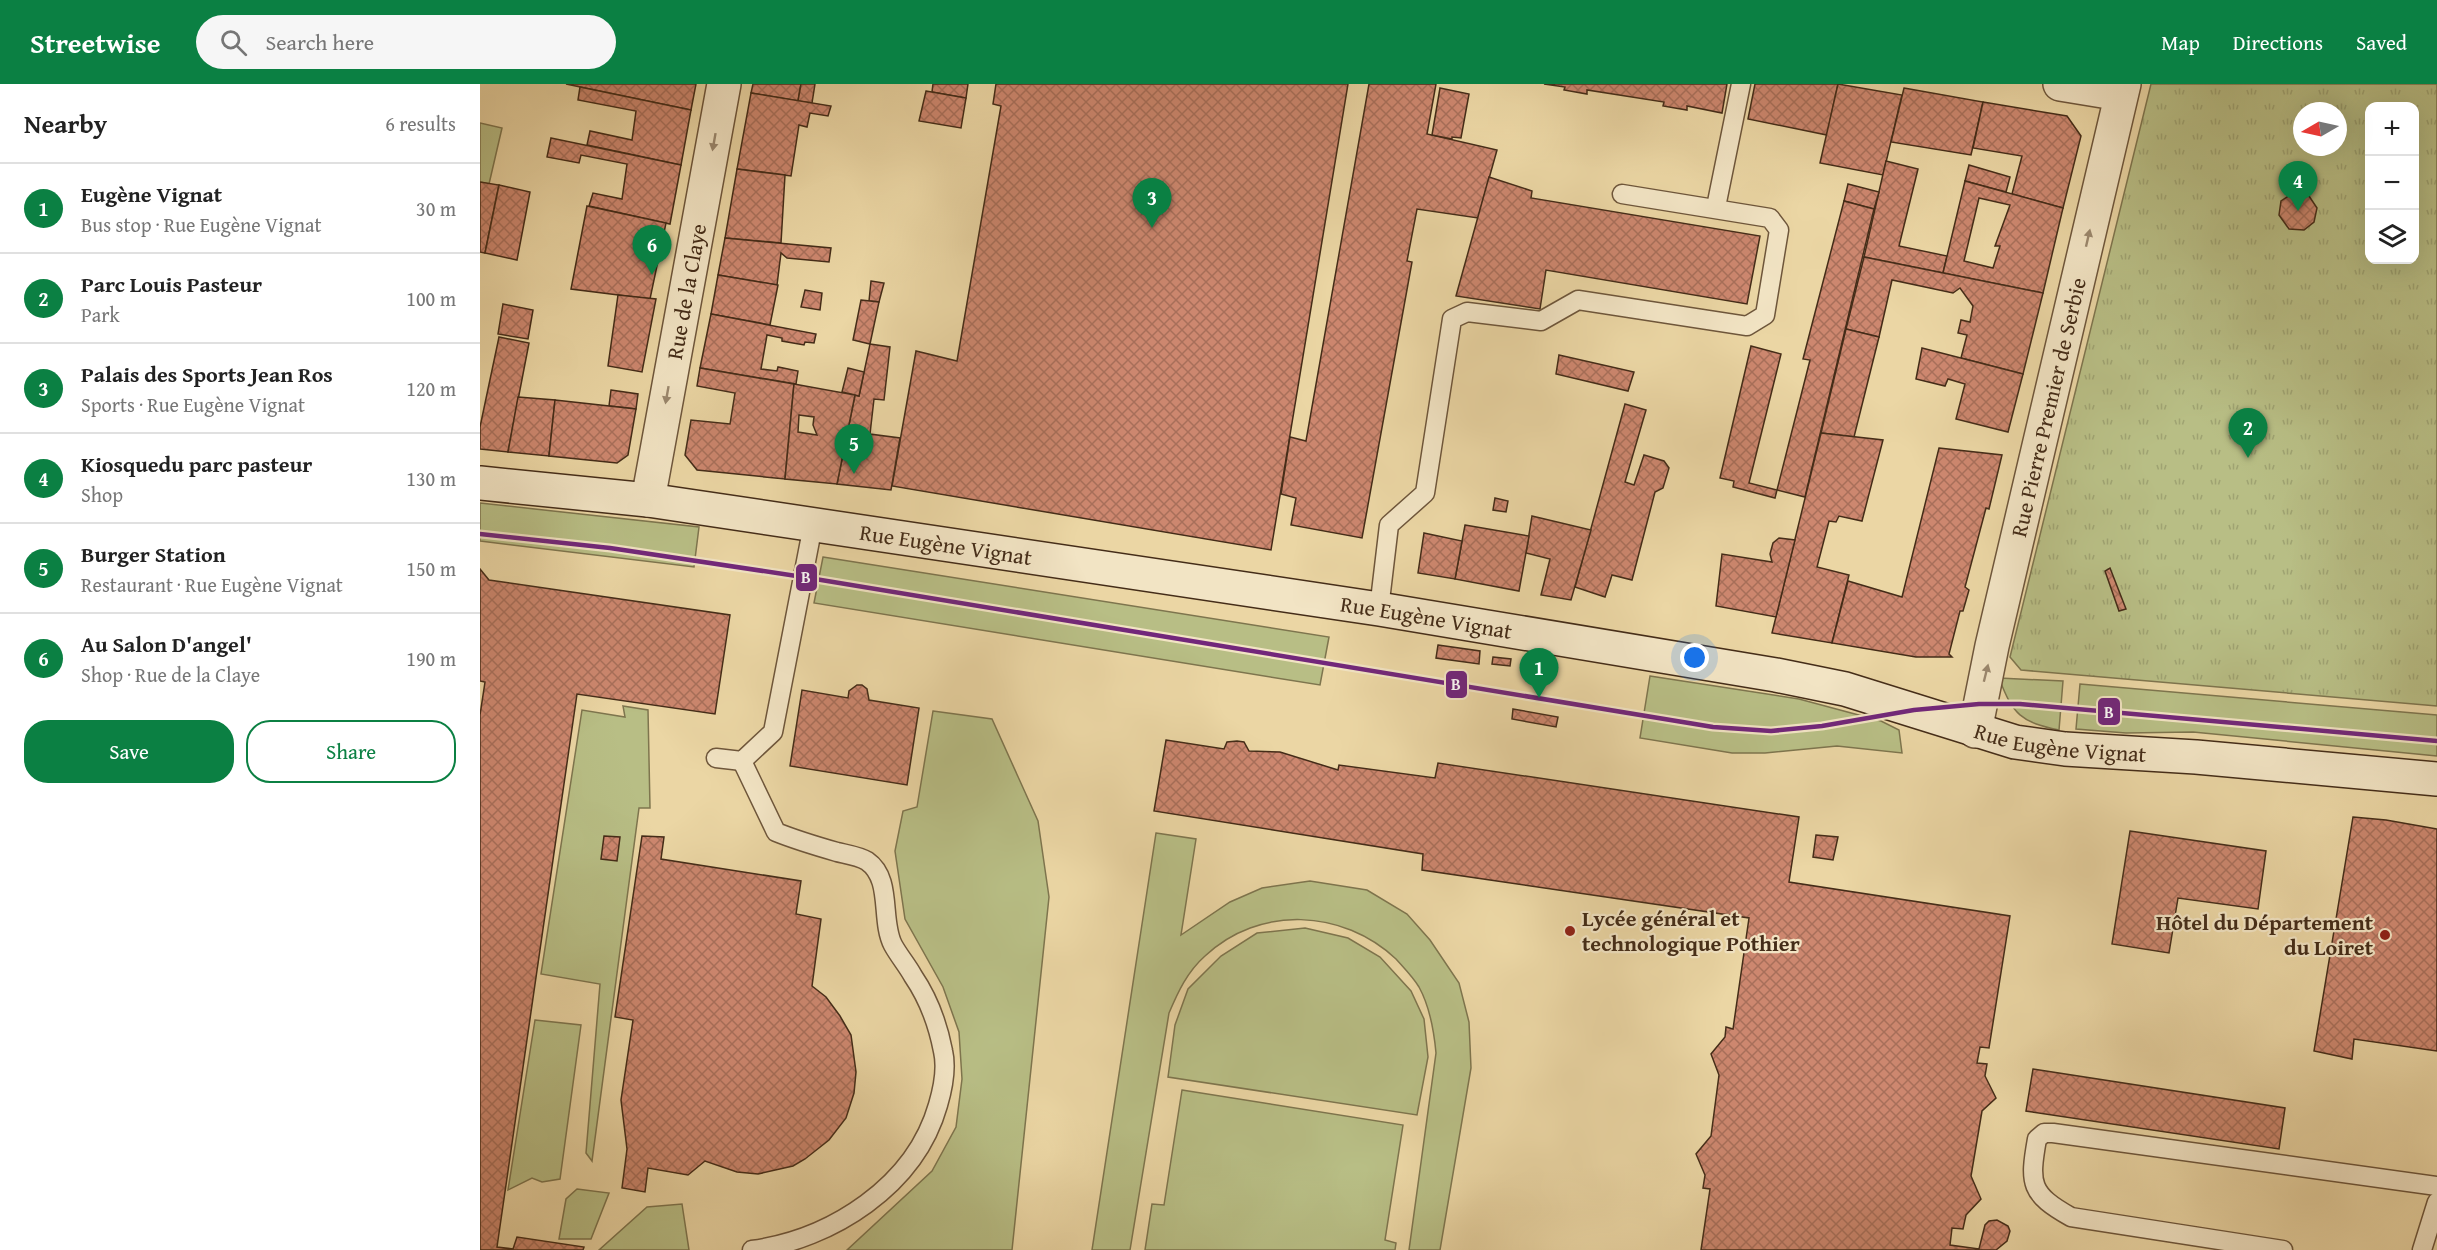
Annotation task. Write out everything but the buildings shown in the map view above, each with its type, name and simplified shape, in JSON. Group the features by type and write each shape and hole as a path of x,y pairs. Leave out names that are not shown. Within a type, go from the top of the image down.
{"street":[{"name":"Rue de la Claye","path":"648,500 724,84"},
{"path":"2060,84 2122,89"},
{"name":"Rue Pierre Premier de Serbie","path":"1975,730 2122,89"},
{"name":"Rue Eugène Vignat","path":"480,483 648,500 1379,609 1776,675 1845,689 2015,742 2065,749 2196,757 2437,779"}],"lane":[{"path":"1716,207 1741,84"},
{"path":"1379,609 1389,525 1425,493 1452,319 1467,312 1541,321 1578,300 1747,326 1765,315 1779,230 1770,218 1716,207 1622,194"},
{"path":"716,758 742,761 773,732 813,525"},
{"path":"742,761 776,832 807,844 867,860 880,875 892,944 915,978 935,1021 944,1054 943,1088 932,1128 907,1168 874,1197 832,1227 776,1247 752,1250"},
{"path":"2283,1250 2071,1217 2050,1205 2037,1191 2031,1176 2037,1139 2044,1133 2053,1132 2437,1186"},
{"path":"2422,1250 2437,1202"}],"green space":[{"path":"2151,84 2437,84 2437,706 2021,670 2010,657"},
{"path":"480,123 502,128 489,184 480,182"},
{"path":"480,503 699,527 694,567 480,541"},
{"path":"823,557 1329,637 1320,685 814,603"},
{"path":"1650,676 1799,699 1881,721 1899,730 1902,753 1837,746 1765,753 1732,753 1640,738"},
{"path":"1999,678 2063,681 2059,730 2036,724 2020,715 2009,701"},
{"path":"2080,684 2437,715 2437,756 2193,732 2126,733 2076,729"},
{"path":"623,706 648,710 650,808 639,808 592,1161 586,1153 600,984 541,974 582,710 625,717"},
{"path":"933,711 992,719 1038,821 1049,897 1012,1250 847,1250 932,1171 956,1127 962,1079 959,1032 943,987 905,919 895,851 903,811 917,807"},
{"path":"1156,833 1196,839 1181,935 1230,902 1262,888 1310,881 1367,890 1407,914 1430,940 1459,983 1469,1022 1471,1068 1440,1250 1409,1250 1436,1053 1431,1019 1423,995 1414,980 1396,959 1375,942 1351,930 1327,923 1301,920 1275,921 1250,928 1227,939 1205,956 1188,976 1169,1013 1130,1250 1092,1250"},
{"path":"1305,928 1348,938 1380,957 1411,991 1424,1019 1428,1057 1417,1115 1168,1077 1175,1025 1188,989 1221,956 1257,933"},
{"path":"535,1020 581,1025 560,1179 542,1182 532,1178 508,1190"},
{"path":"1182,1090 1403,1125 1385,1240 1396,1243 1395,1250 1145,1250 1152,1204 1164,1205"},
{"path":"577,1189 609,1193 591,1239 559,1239 566,1199"},
{"path":"682,1204 689,1250 599,1250 647,1207"}],"transit line":[{"name":"B","path":"480,534 610,548 803,577 1713,727 1771,731 1822,726 1914,710 1979,704 2020,704 2437,741"}],"place":[{"name":"Kiosquedu parc pasteur","path":"2298,211"},
{"name":"Palais des Sports Jean Ros","path":"1152,228"},
{"name":"Au Salon D'angel'","path":"652,275"},
{"name":"Parc Louis Pasteur","path":"2248,458"},
{"name":"Burger Station","path":"854,474"},
{"name":"Eugène Vignat","path":"1539,698"},
{"name":"Lycée général et technologique Pothier","path":"1570,931"},
{"name":"Hôtel du Département du Loiret","path":"2385,935"}]}
